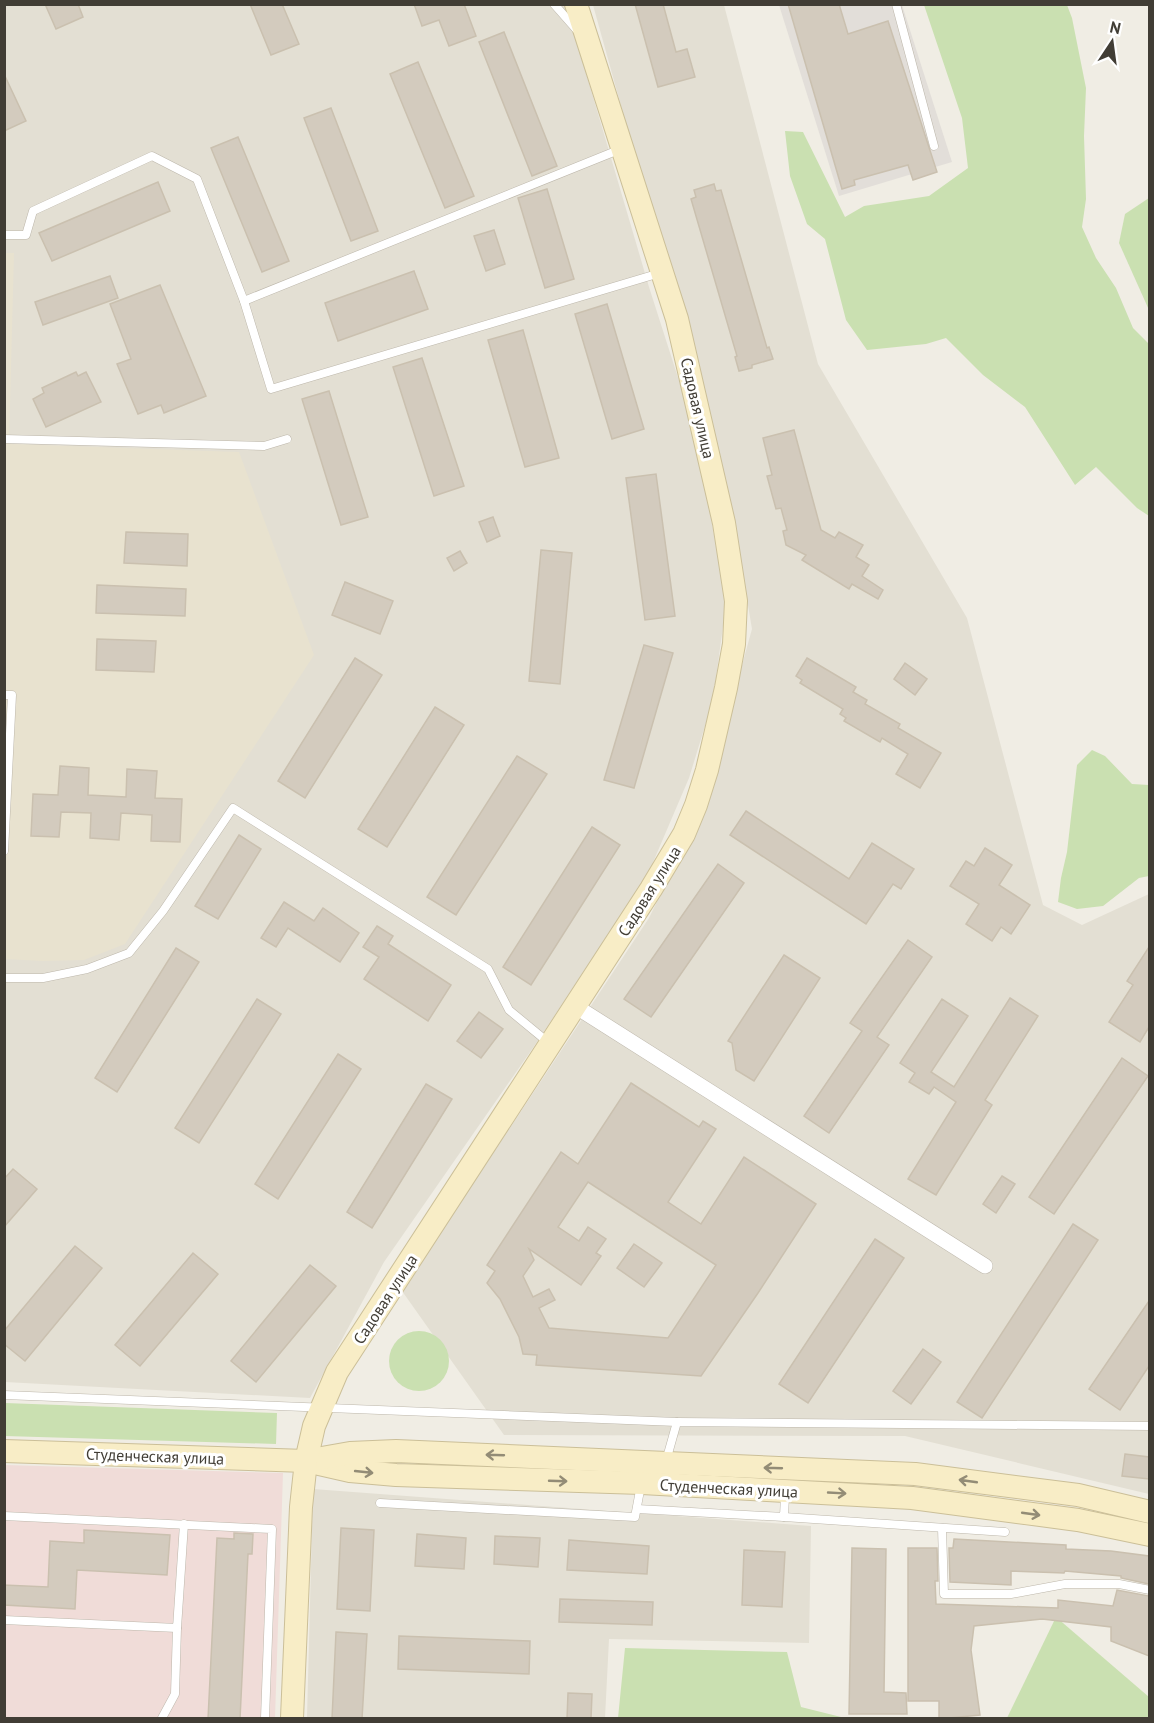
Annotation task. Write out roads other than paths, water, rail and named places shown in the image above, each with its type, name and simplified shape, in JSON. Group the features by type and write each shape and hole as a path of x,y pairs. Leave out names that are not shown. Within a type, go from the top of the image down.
{"main road":[{"name":"Садовая улица","path":"292,1719 301,1507 306,1461 320,1409 337,1372 651,889 684,834 707,770 734,644 736,601 724,523 677,319 586,42 576,4"},
{"name":"Студенческая улица","path":"4,1451 306,1461 350,1471 396,1475 786,1490 912,1498 1078,1520 1149,1536"},
{"name":"Студенческая улица","path":"306,1461 350,1453 396,1451 915,1474 1078,1495 1149,1512"}],"street":[{"path":"575,1006 985,1266"}],"lane":[{"path":"554,4 586,42"},
{"path":"896,4 934,146"},
{"path":"244,301 621,149"},
{"path":"4,235 26,235 33,211 152,156 197,179 244,301 271,389 662,273"},
{"path":"4,439 264,446 287,439"},
{"path":"4,695 12,695 4,851"},
{"path":"4,978 43,978 87,969 129,953 163,911 232,808 488,969 509,1010 551,1044"},
{"path":"4,1395 676,1422 1149,1426"},
{"path":"666,1463 676,1422"},
{"path":"380,1503 635,1517 642,1484"},
{"path":"784,1516 786,1490"},
{"path":"637,1509 784,1516 1005,1532"},
{"path":"4,1516 272,1529 265,1719"},
{"path":"162,1719 175,1694 184,1524"},
{"path":"942,1528 944,1594 1011,1594 1065,1584 1119,1584 1149,1590"},
{"path":"4,1620 177,1628"}]}
